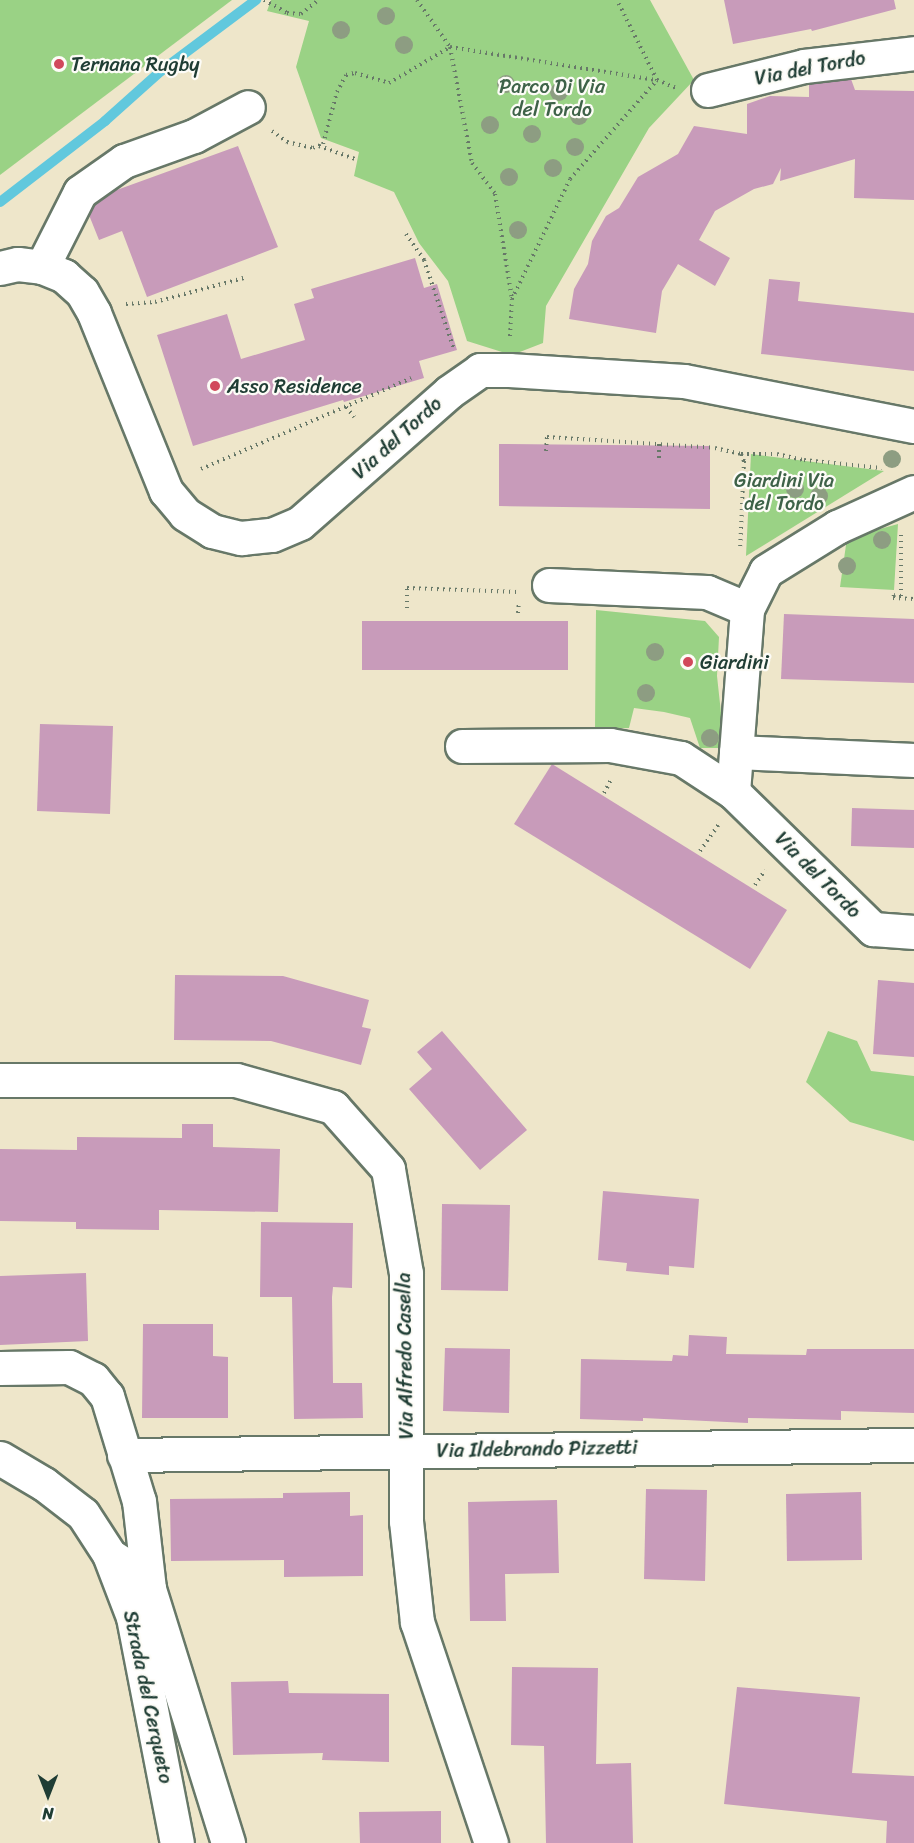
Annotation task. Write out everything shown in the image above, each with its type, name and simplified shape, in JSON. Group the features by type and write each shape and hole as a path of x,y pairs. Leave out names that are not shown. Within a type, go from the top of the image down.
{"street":[{"name":"Via del Tordo","path":"708,90 804,66 914,53"},
{"path":"42,267 80,192 124,161 194,136 248,107"},
{"name":"Via del Tordo","path":"0,268 18,264 42,267 64,276 82,292 96,318 166,491 185,514 212,531 241,538 272,535 300,523 449,392 480,370 508,369 684,381 914,426"},
{"path":"733,792 747,609 766,572 901,488"},
{"path":"549,585 707,592 747,609"},
{"name":"Via del Tordo","path":"462,746 618,746 681,758 733,792 873,929 914,932"},
{"path":"736,752 914,760"},
{"name":"Via Alfredo Casella","path":"0,1080 236,1080 333,1107 388,1169 406,1273 406,1521 417,1622 491,1843"},
{"name":"Strada del Cerqueto","path":"0,1368 69,1367 93,1379 107,1396 139,1501 149,1589 228,1843"},
{"name":"Via Ildebrando Pizzetti","path":"124,1455 914,1445"},
{"name":"Strada del Cerqueto","path":"0,1458 44,1484 82,1514 109,1554 133,1617 177,1843"},
{"name":"Strada del Cerqueto","path":"109,1554 133,1570 149,1589"}],"path":[{"path":"265,1 287,13 301,14 318,0"},
{"path":"417,0 450,46 472,163 495,194 512,299 508,369"},
{"path":"617,0 657,80"},
{"path":"248,107 286,142 313,148 323,144 337,92 346,75 355,73 389,83 450,46 657,80"},
{"path":"512,299 570,179 657,80"},
{"path":"319,146 358,160"},
{"path":"406,234 424,260 458,359"},
{"path":"96,318 123,304 155,302 244,278"},
{"path":"201,469 417,376"},
{"path":"346,407 354,417"},
{"path":"546,451 547,437 723,449 741,454 777,454 804,460 884,468 901,488 901,596 894,595 893,598 914,599"},
{"path":"659,444 659,458"},
{"path":"740,553 744,461 741,454"},
{"path":"407,608 406,588 519,592 518,613"},
{"path":"700,851 718,825"},
{"path":"755,885 770,862"}],"green space":[{"path":"0,0 232,0 0,175"},
{"name":"Parco Di Via del Tordo","path":"271,0 650,0 694,80 649,128 546,306 543,343 512,355 467,341 448,281 419,243 394,192 354,176 359,152 321,138 296,67 309,21 267,11"},
{"name":"Giardini Via del Tordo","path":"751,454 884,471 746,556"},
{"path":"898,524 894,590 840,587 847,538"},
{"path":"596,610 705,621 719,637 717,676 722,722 719,748 700,748 690,718 664,712 634,708 629,728 595,729"},
{"path":"828,1031 857,1041 871,1071 914,1076 914,1141 850,1122 806,1082"}],"building":[{"path":"724,0 894,0 896,9 812,31 811,29 733,44"},
{"path":"851,79 855,90 914,91 914,200 854,198 855,159 780,181 781,168 773,184 754,189 715,211 699,240 730,258 715,286 678,264 662,291 656,333 569,319 574,289 588,264 592,241 606,216 619,208 638,177 678,154 694,126 747,134 747,104 770,96 809,97 809,84"},
{"path":"238,146 278,247 147,297 122,231 99,240 89,215 95,205 114,191"},
{"path":"415,258 424,288 437,284 457,350 419,361 424,378 193,446 157,335 227,314 241,359 305,340 294,304 314,298 311,289"},
{"path":"769,279 800,282 798,301 914,313 914,371 761,354"},
{"path":"499,444 710,446 710,509 499,506"},
{"path":"784,614 914,619 914,683 781,679"},
{"path":"362,621 568,621 568,670 362,670"},
{"path":"40,724 113,726 110,814 37,811"},
{"path":"552,764 787,910 750,969 514,824"},
{"path":"852,808 914,810 914,848 851,846"},
{"path":"175,975 283,976 369,1000 362,1027 371,1029 361,1065 271,1041 174,1040"},
{"path":"878,980 914,983 914,1057 873,1054"},
{"path":"442,1031 527,1130 480,1170 409,1089 432,1069 417,1052"},
{"path":"182,1124 213,1124 213,1147 280,1149 278,1212 159,1210 159,1230 76,1229 76,1222 0,1221 0,1149 77,1150 77,1137 182,1138"},
{"path":"603,1191 699,1199 694,1268 669,1266 669,1275 626,1271 627,1263 598,1260"},
{"path":"442,1204 510,1205 508,1291 441,1290"},
{"path":"261,1222 353,1223 352,1288 333,1287 333,1383 362,1383 363,1418 294,1419 292,1297 260,1297"},
{"path":"86,1273 88,1341 0,1345 0,1276"},
{"path":"143,1324 213,1324 213,1356 228,1357 228,1418 142,1418"},
{"path":"689,1335 727,1337 726,1354 806,1355 807,1349 914,1349 914,1413 841,1411 841,1420 748,1418 748,1423 643,1418 643,1421 580,1419 581,1359 672,1361 673,1355 688,1356"},
{"path":"445,1348 510,1349 509,1413 443,1411"},
{"path":"646,1489 707,1490 705,1581 644,1579"},
{"path":"350,1492 350,1516 363,1515 363,1576 284,1577 284,1560 171,1561 170,1499 283,1498 283,1493"},
{"path":"861,1492 862,1560 787,1561 786,1494"},
{"path":"557,1500 559,1573 505,1574 506,1621 470,1621 468,1502"},
{"path":"512,1667 598,1668 596,1764 631,1763 633,1843 546,1843 544,1746 511,1745"},
{"path":"288,1681 289,1693 389,1694 389,1762 322,1760 323,1753 233,1755 231,1682"},
{"path":"737,1687 860,1697 852,1773 914,1776 914,1843 886,1843 887,1821 724,1804"},
{"path":"441,1811 441,1843 360,1843 359,1812"}],"waterway":[{"path":"0,202 105,121 161,71 256,0"}],"place":[{"name":"Ternana Rugby","path":"59,64"},
{"name":"Asso Residence","path":"215,386"},
{"name":"Giardini","path":"688,662"}]}
